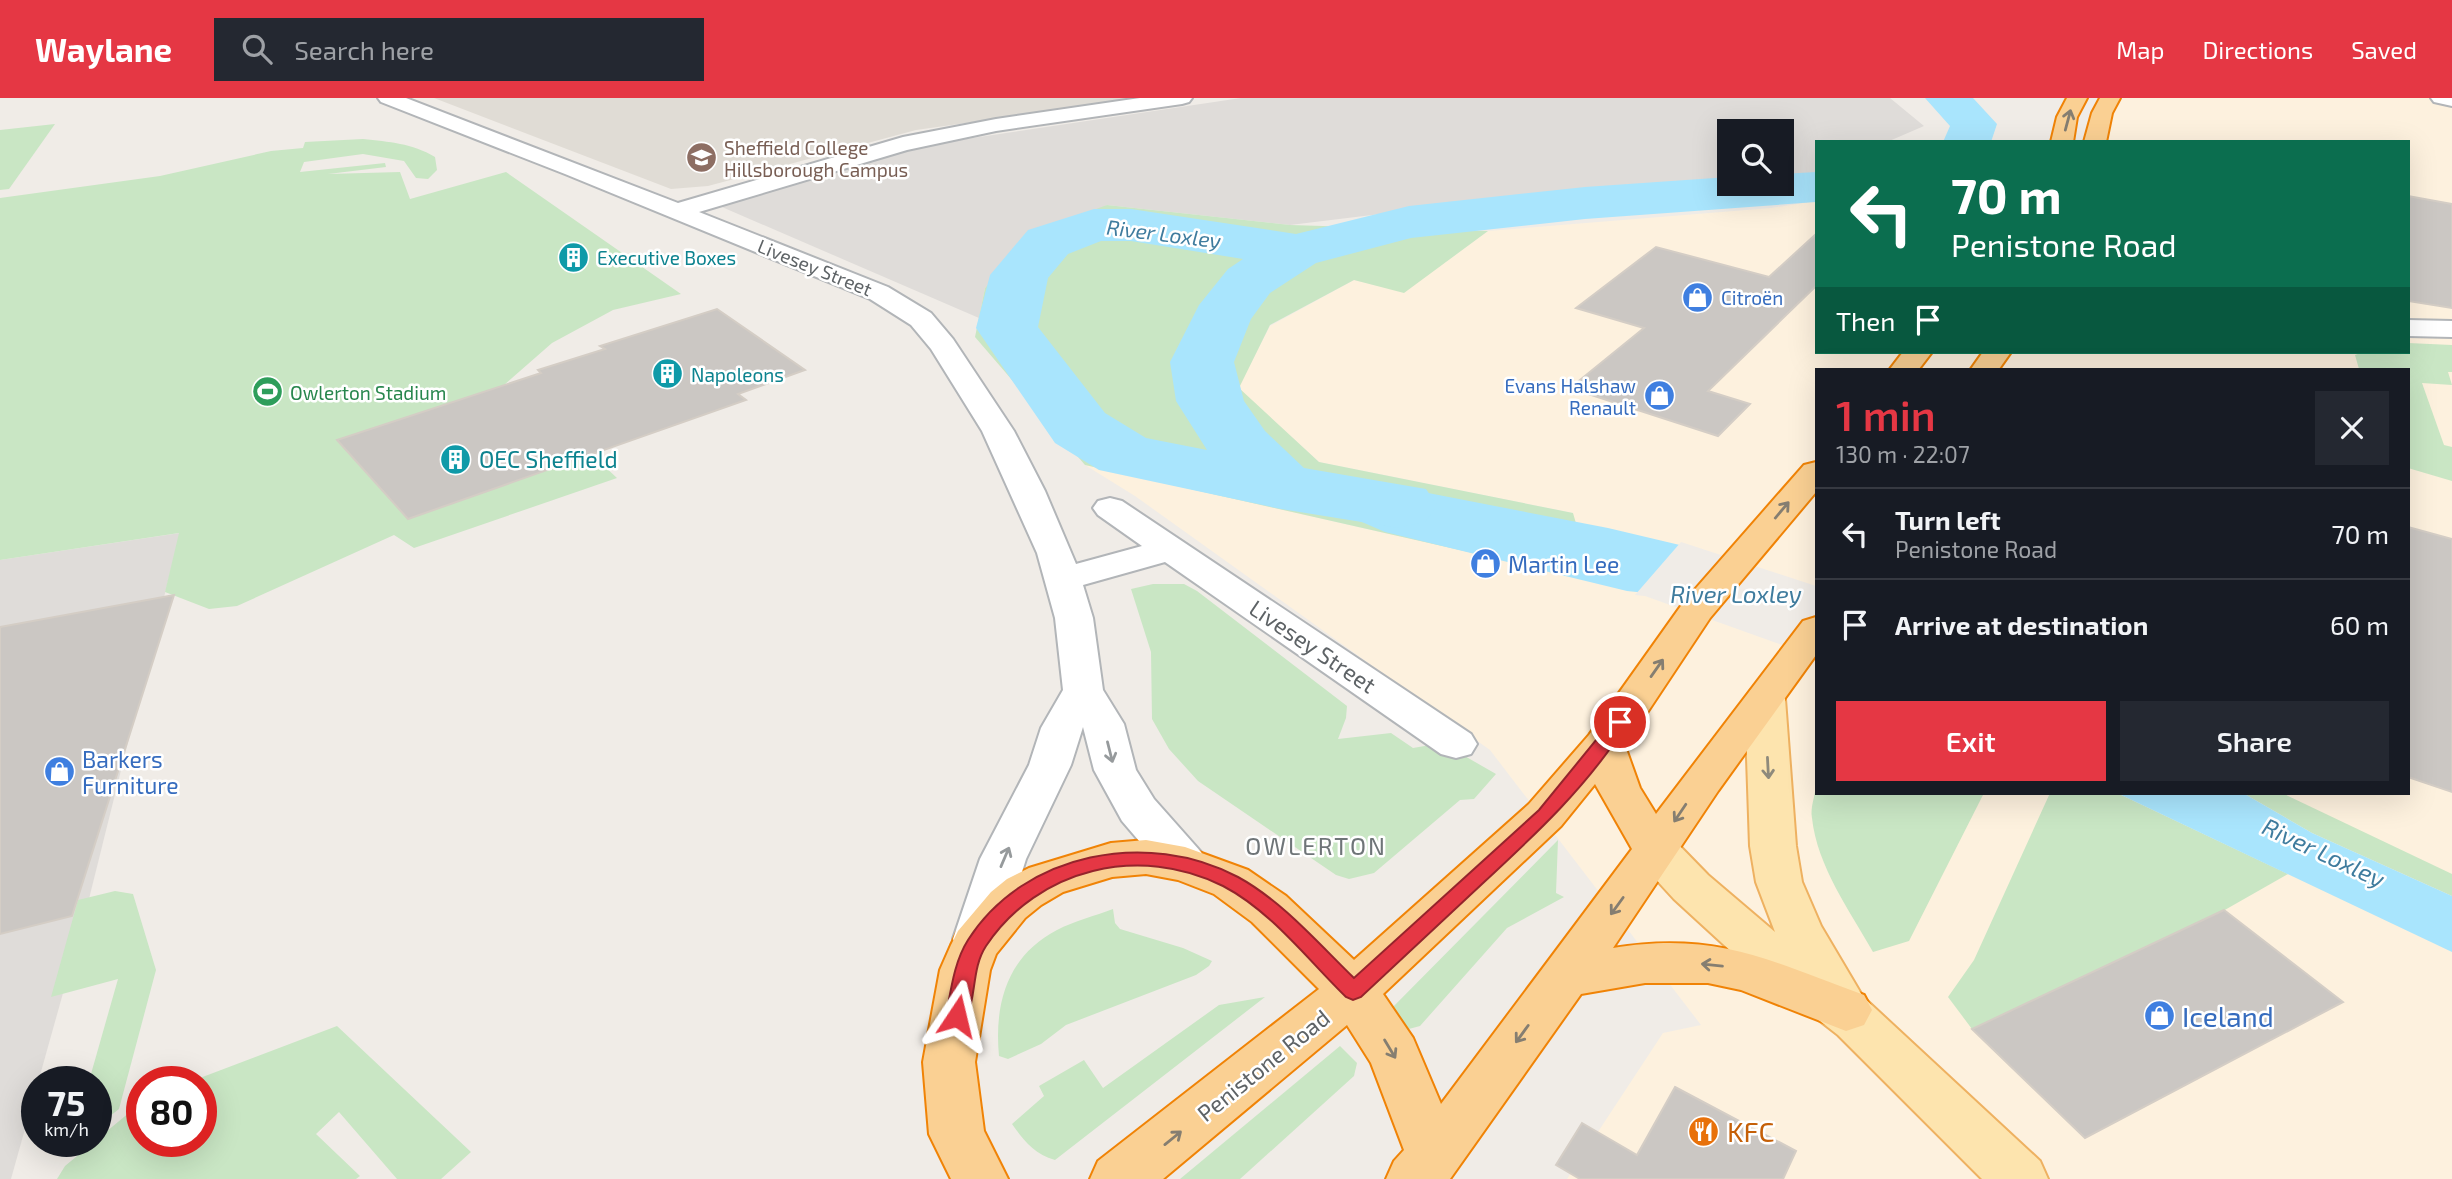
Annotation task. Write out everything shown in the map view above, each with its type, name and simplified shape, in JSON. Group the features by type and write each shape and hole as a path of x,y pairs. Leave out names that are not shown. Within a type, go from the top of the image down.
{"highway":[{"path":"2062,140 2067,117 2077,98"},
{"path":"2095,140 2102,113 2110,98"},
{"path":"1905,368 1916,354"},
{"name":"Penistone Road","path":"1118,1179 1353,991 1545,815 1604,745 1696,611 1815,473"},
{"path":"1425,1167 1656,850 1703,780 1810,638"},
{"path":"1604,745 1619,790 1656,850"},
{"path":"981,1179 957,1134 949,1062 965,970 975,945 996,918 1024,892 1063,873 1111,860 1146,858 1185,864 1231,882 1269,909 1353,991 1394,1055 1425,1167"},
{"path":"1562,978 1637,963 1674,961 1729,967 1846,1010"}],"main road":[{"path":"1765,699 1773,846 1779,882 1799,932 1846,1010"},
{"path":"1656,850 1690,887 1751,940 1846,1010 2020,1179"}],"street":[{"name":"Livesey Street","path":"388,98 879,293 921,319 943,345 991,418 1028,491 1063,579 1074,618 1083,690 1104,724 1115,770 1126,794 1185,864"},
{"path":"676,211 903,144 996,125 1182,98"},
{"path":"2441,98 2452,100"},
{"path":"2410,328 2452,329"},
{"name":"Livesey Street","path":"1110,508 1455,744"},
{"path":"1063,579 1171,549"},
{"path":"975,945 1003,859 1050,765 1062,728 1083,690"}],"shaded area":[{"name":"Sheffield College Hillsborough Campus","path":"434,98 1146,98 916,130 708,186 671,189"},
{"path":"1241,98 1890,98 1924,126 1892,140 1815,140 1815,172 1798,180 1794,180 1794,119 1717,119 1717,185 1552,193 1290,225 1107,205 985,288 979,318 715,204 932,144"},
{"path":"2107,98 2432,98 2452,102 2452,1179 1567,1179 1663,1033 1701,1025 1490,750 1135,496 1085,465 1530,566 1573,513 1319,462 1238,388 1270,326 1354,280 1404,292 1488,231 1771,208 1815,201 1815,354 2410,354 2410,140 2086,140"},
{"name":"Barkers Furniture","path":"180,533 86,911 43,1066 21,1066 21,1143 11,1179 0,1179 0,560"}],"green space":[{"path":"55,124 9,189 0,190 0,130"},
{"name":"Owlerton Stadium","path":"363,139 400,144 426,152 435,157 437,170 428,179 416,178 404,161 363,154 304,162 300,172 385,163 386,167 328,174 400,172 410,199 506,172 681,294 613,310 552,343 503,386 540,406 617,478 414,548 394,535 237,606 209,609 165,592 179,533 0,560 0,198 160,176 271,151 303,148 305,142"},
{"path":"1107,205 1290,225 1488,231 1404,293 1354,280 1270,325 1239,388 1319,462 1573,513 1586,558 1530,566 1085,465 975,337 985,288 1047,227"},
{"path":"2410,343 2452,345 2452,372 2448,372 2452,385 2422,383 2444,445 2452,447 2452,481 2410,469 2410,368 2359,368 2355,355 2410,354"},
{"path":"1153,584 1184,584 1197,591 1347,706 1346,718 1338,739 1391,733 1413,748 1442,743 1496,774 1474,799 1460,800 1374,873 1349,879 1336,875 1198,781 1169,749 1152,719 1151,652 1131,589"},
{"path":"1815,791 1815,795 1983,795 1909,941 1873,952 1827,871 1815,836 1812,806"},
{"path":"2049,795 2121,795 2288,874 2223,911 1972,1029 1948,997 1974,960"},
{"path":"2246,795 2286,795 2452,874 2452,896 2312,833"},
{"path":"1558,840 1556,893 1564,897 1507,928 1420,1026 1405,1030 1389,1011"},
{"path":"115,891 133,894 156,970 130,1066 126,1066 126,1083 119,1109 112,1114 112,1066 93,1066 118,979 51,997 78,900"},
{"path":"1113,909 1115,923 1120,929 1183,948 1212,961 1196,975 1066,1025 1041,1044 1008,1059 999,1056 1002,1000 1007,983 1026,953 1057,930"},
{"path":"1265,997 1055,1160 1030,1146 1012,1124 1044,1096 1039,1086 1084,1060 1103,1088 1219,1005"},
{"path":"337,1026 471,1152 441,1179 397,1179 339,1112 316,1134 360,1176 356,1179 57,1179 65,1166 76,1157 112,1157 112,1127 126,1115 126,1157 217,1157 217,1072"},
{"path":"1340,1046 1357,1063 1354,1076 1240,1179 1180,1179"}],"water":[{"name":"River Loxley","path":"1346,477 1608,528 1684,546 1646,593 1627,591 1385,532 1281,487"},
{"name":"River Loxley","path":"2121,795 2246,795 2312,833 2452,896 2452,952"}],"pier":[{"path":"1681,542 1815,586 1815,657 1645,596 1635,595"}],"building":[{"path":"2410,196 2452,204 2452,308 2410,301"},
{"path":"1815,235 1815,287 1708,391 1750,404 1718,436 1570,388 1644,328 1576,308 1656,247 1769,277"},
{"path":"717,309 805,370 738,394 746,400 408,519 337,440 541,373 538,370 605,349 600,346"},
{"path":"2410,528 2452,539 2452,792 2410,778"},
{"name":"Barkers Furniture","path":"174,595 72,916 0,934 0,627"},
{"name":"Iceland","path":"2224,910 2343,1002 2085,1138 1972,1029"},
{"name":"KFC","path":"1675,1087 1796,1151 1783,1179 1580,1179 1556,1165 1582,1123 1637,1155"}],"waterway":[{"name":"River Loxley","path":"1947,98 1974,124 1968,140"},
{"name":"River Loxley","path":"1296,251 1409,222 1585,203 1815,187"},
{"name":"River Loxley","path":"1281,487 1124,455 1080,428 1007,328 1019,275 1048,242 1094,225 1131,225 1296,251"},
{"name":"River Loxley","path":"1281,487 1240,446 1210,401 1202,362 1221,318 1249,281 1296,251"},
{"name":"River Loxley","path":"1281,487 1399,505"}],"place":[{"name":"Sheffield College Hillsborough Campus","path":"701,158"},
{"name":"Executive Boxes","path":"574,257"},
{"name":"Citroën","path":"1698,297"},
{"name":"Napoleons","path":"668,374"},
{"name":"Owlerton Stadium","path":"267,392"},
{"name":"Evans Halshaw Renault","path":"1659,396"},
{"name":"OEC Sheffield","path":"456,459"},
{"name":"Martin Lee","path":"1485,564"},
{"name":"Barkers Furniture","path":"59,772"},
{"name":"Iceland","path":"2159,1016"},
{"name":"KFC","path":"1704,1131"}],"district":[{"name":"OWLERTON","path":"1316,845"}],"route":[{"path":"957,1016 965,970 975,945 1008,905 1046,880 1111,860 1146,858 1185,864 1231,882 1269,909 1353,991 1545,815 1620,722"}]}
